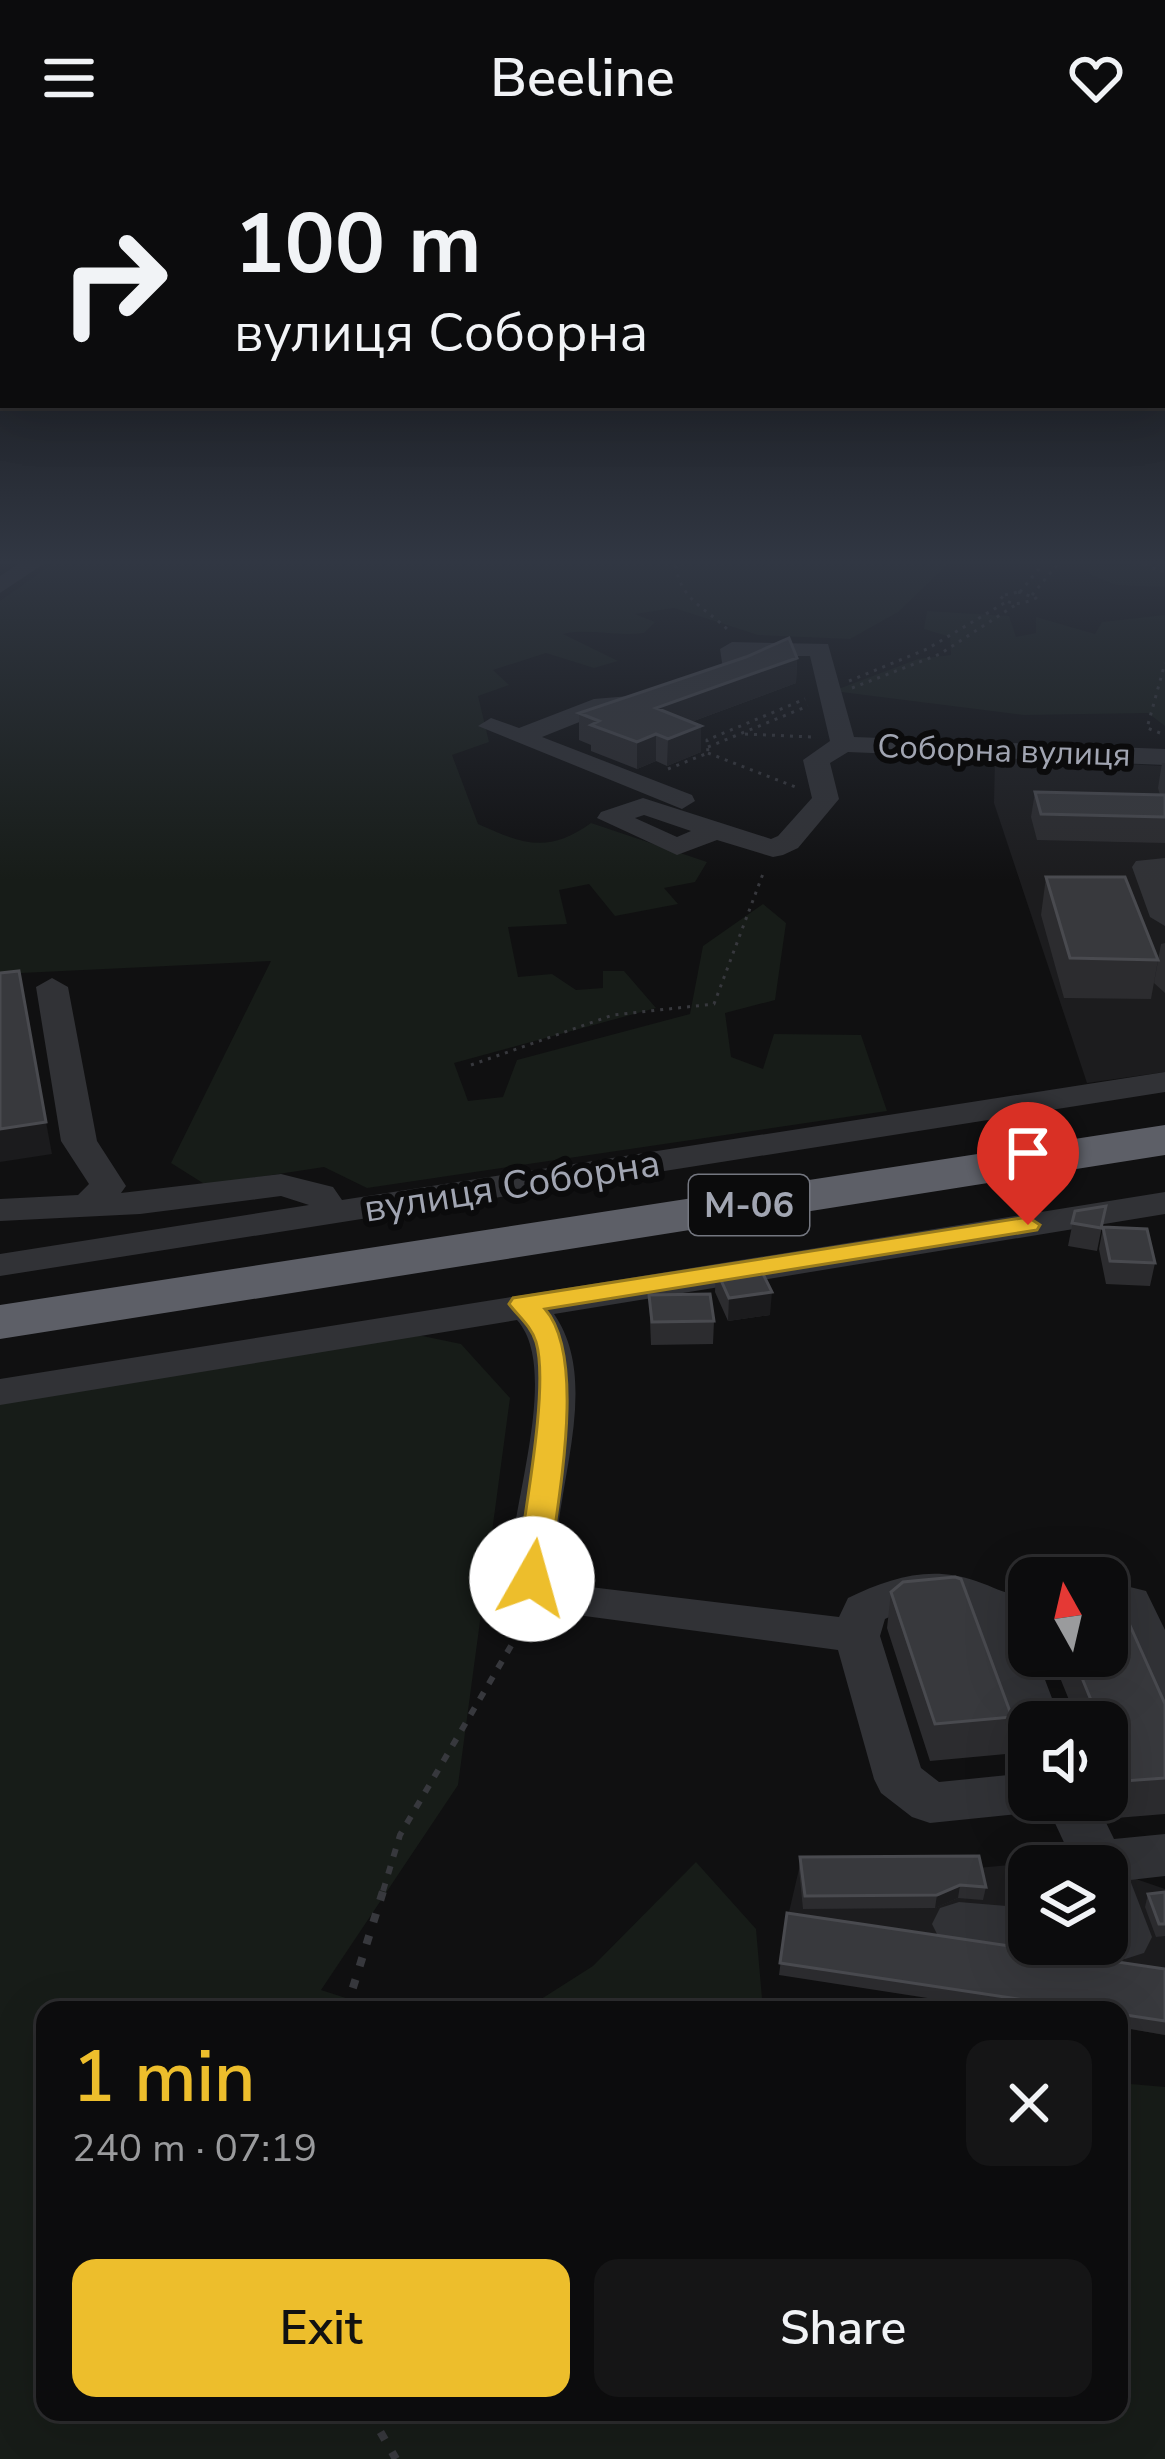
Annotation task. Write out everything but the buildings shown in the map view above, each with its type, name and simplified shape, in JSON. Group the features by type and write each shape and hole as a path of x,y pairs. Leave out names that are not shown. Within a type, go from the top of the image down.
{"highway":[{"name":"М-06","path":"0,1291 1165,1113"},
{"name":"М-06","path":"0,1322 1165,1140"}],"street":[{"path":"519,737 603,704 644,702 736,673 735,666"},
{"path":"780,845 826,799 815,760 842,741 823,666"},
{"path":"491,726 780,845"},
{"name":"Соборна вулиця","path":"842,741 1165,758"},
{"path":"711,832 728,831 780,845"},
{"path":"1165,867 1146,867 1165,917"},
{"path":"52,987 84,1196"},
{"name":"вулиця Соборна","path":"0,1265 1165,1082"},
{"path":"5,1222 84,1196 178,1198 281,1185 320,1195 334,1215"},
{"path":"0,1392 1165,1204"},
{"path":"5,1222 69,1255 165,1266"},
{"path":"523,1304 538,1317 550,1343 555,1378 532,1579 541,1597 857,1636"},
{"path":"1008,1610 938,1586 895,1593 864,1610 857,1636 899,1779 931,1803 1008,1794"},
{"path":"1134,1603 1165,1683"},
{"path":"1128,1860 1165,1856"},
{"path":"959,1924 1008,1928"}],"path":[{"path":"634,782 890,666"},
{"path":"708,750 707,740 905,666"},
{"path":"1164,666 1147,728 1165,735"},
{"path":"740,734 842,741"},
{"path":"708,750 826,799"},
{"path":"471,1065 613,1016 714,1004 780,845"},
{"path":"349,2001 400,1835 496,1665 541,1597"},
{"path":"374,2421 396,2459"}],"shaded area":[{"path":"0,666 504,666 493,670 509,685 478,696 489,742 452,755 478,824 535,843 562,839 591,823 707,862 695,882 664,888 678,904 615,916 589,884 559,890 567,924 508,927 518,977 552,974 576,990 603,988 603,971 624,971 656,1008 454,1063 468,1101 503,1097 517,1060 690,1014 703,946 763,904 786,923 775,1000 725,1013 731,1057 763,1069 774,1034 861,1035 887,1111 367,1188 324,1167 206,1185 171,1163 271,961 0,974"},
{"path":"898,666 1165,666 1165,726 1148,713 1024,715 833,691"},
{"path":"995,758 1165,766 1165,1072 1087,1083 994,803"},
{"path":"384,1328 461,1344 510,1398 458,1785 321,1990 355,2001 36,2001 36,2421 1128,2421 1128,2084 1165,2087 1165,2459 0,2459 0,1396"},
{"path":"696,1862 756,1929 762,2001 538,2001 593,1966"},
{"path":"1008,1865 1008,1965 1128,1965 1128,1876 1165,1889 1165,2035 1128,2029 1128,2001 1084,2001 786,1925 799,1869"}],"route":[{"path":"532,1579 555,1378 550,1343 538,1317 523,1304 1028,1225"}]}
